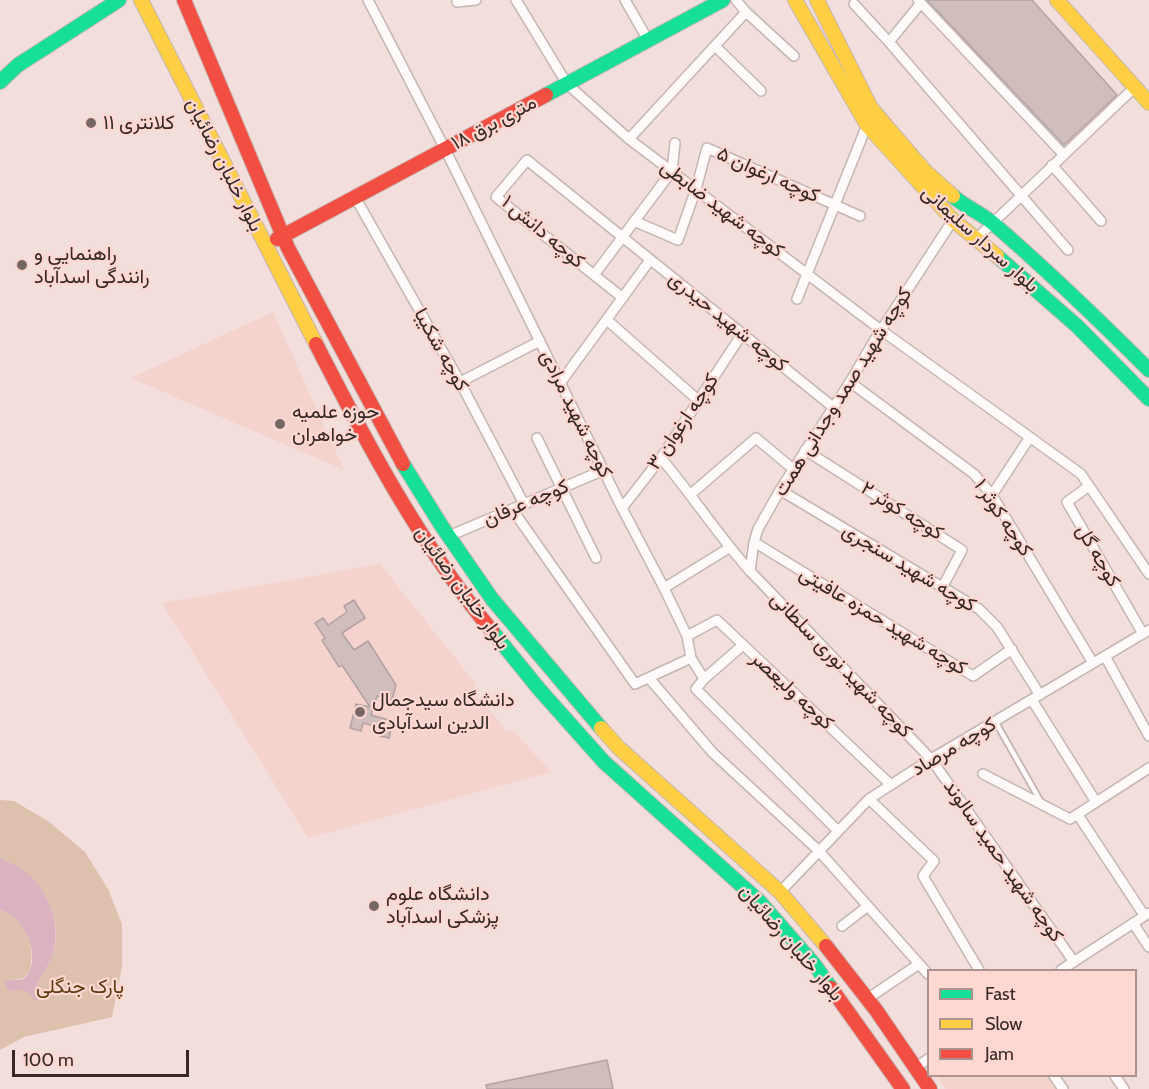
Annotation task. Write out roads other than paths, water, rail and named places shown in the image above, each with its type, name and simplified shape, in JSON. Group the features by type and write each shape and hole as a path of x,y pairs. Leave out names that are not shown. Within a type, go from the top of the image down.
{"main road":[{"path":"0,82 18,65 119,0"},
{"name":"بلوار خلبان رضائیان","path":"141,0 328,372 378,462 424,536 475,611 604,762 765,908 814,963 903,1089"},
{"name":"بلوار خلبان رضائیان","path":"184,0 283,236 396,452 449,536 492,598 619,748 780,891 867,999 930,1089"},
{"name":"بلوار سردار سلیمانی","path":"795,0 867,125 953,220 977,237 1077,326 1149,399"},
{"name":"بلوار سردار سلیمانی","path":"817,0 871,108 925,171 964,207 992,222 1090,311 1149,370"},
{"path":"1057,0 1149,103"},
{"name":"۱۸ متری برق","path":"264,246 721,1"},
{"path":"953,220 964,207"},
{"path":"765,908 780,891"}],"street":[{"name":"کوچه شهید مرادی","path":"368,0 664,588 687,636 691,658 704,679"},
{"path":"457,0 457,2 476,0"},
{"name":"کوچه شهید ضابطی","path":"516,0 567,84 629,139 881,330 1081,474 1149,574"},
{"path":"625,0 648,40"},
{"path":"736,0 794,56"},
{"path":"889,42 919,2 1064,155"},
{"path":"854,4 1068,250"},
{"path":"629,139 746,12"},
{"path":"715,46 761,91"},
{"path":"977,237 1136,87"},
{"path":"797,299 867,125"},
{"path":"594,275 672,171 675,143"},
{"name":"کوچه ارغوان ۵","path":"696,189 707,148 835,206"},
{"name":"کوچه شهید حیدری","path":"527,160 833,407"},
{"name":"کوچه دانش ۱","path":"527,160 496,196 623,298"},
{"path":"1052,165 1101,221"},
{"path":"634,221 678,240 696,189"},
{"name":"کوچه شکیبا","path":"355,197 460,382 524,504"},
{"path":"835,206 860,216"},
{"name":"کوچه شهید صمد وجدانی همت","path":"750,571 758,530 780,490 953,220"},
{"path":"561,382 650,260"},
{"path":"607,320 698,400"},
{"name":"کوچه ارغوان ۳","path":"622,508 661,458 742,334"},
{"path":"460,382 540,341"},
{"name":"کوچه کوثر ۱","path":"850,382 974,474 992,495 1093,663"},
{"path":"992,495 1030,437"},
{"path":"537,438 596,558"},
{"path":"691,494 756,438 793,469"},
{"name":"کوچه کوثر ۲","path":"805,450 962,550 942,588"},
{"name":"کوچه شهید نوری سلطانی","path":"661,458 691,494 729,548 931,759"},
{"name":"کوچه عرفان","path":"449,536 604,470"},
{"name":"کوچه گل","path":"1089,486 1067,502 1146,632"},
{"name":"کوچه شهید سنجری","path":"780,490 979,609 998,627 1096,802"},
{"path":"512,509 635,684 691,658"},
{"name":"کوچه شهید حمزه عافیتی","path":"754,542 973,675 1012,650"},
{"path":"664,588 729,548"},
{"name":"کوچه ولیعصر","path":"687,636 717,620 891,785"},
{"name":"کوچه مرصاد","path":"780,891 868,800 931,759 1146,632"},
{"path":"742,645 696,689 838,831"},
{"path":"1105,656 1149,736"},
{"path":"649,678 712,752 819,851 927,973"},
{"name":"کوچه شهید حمید سالوند","path":"931,759 1074,962"},
{"path":"1074,817 1148,770"},
{"path":"983,774 1074,817 1147,914 1063,969"},
{"path":"868,800 934,861 922,876 979,969"},
{"path":"842,926 868,906"},
{"path":"1133,923 1149,947"},
{"path":"867,999 919,964"},
{"path":"915,1068 927,1060"},
{"path":"1115,1077 1124,1089"}],"lane":[{"path":"995,721 1042,803"}],"place":[{"name":"کلانتری ۱۱","path":"91,123"},
{"name":"راهنمایی و رانندگی اسدآباد","path":"22,265"},
{"name":"حوزه علمیه خواهران","path":"280,424"},
{"name":"دانشگاه سیدجمال الدین اسدآبادی","path":"360,712"},
{"name":"دانشگاه علوم پزشکی اسدآباد","path":"374,906"}],"park label":[{"name":"پارک جنگلی","path":"80,987"}]}
